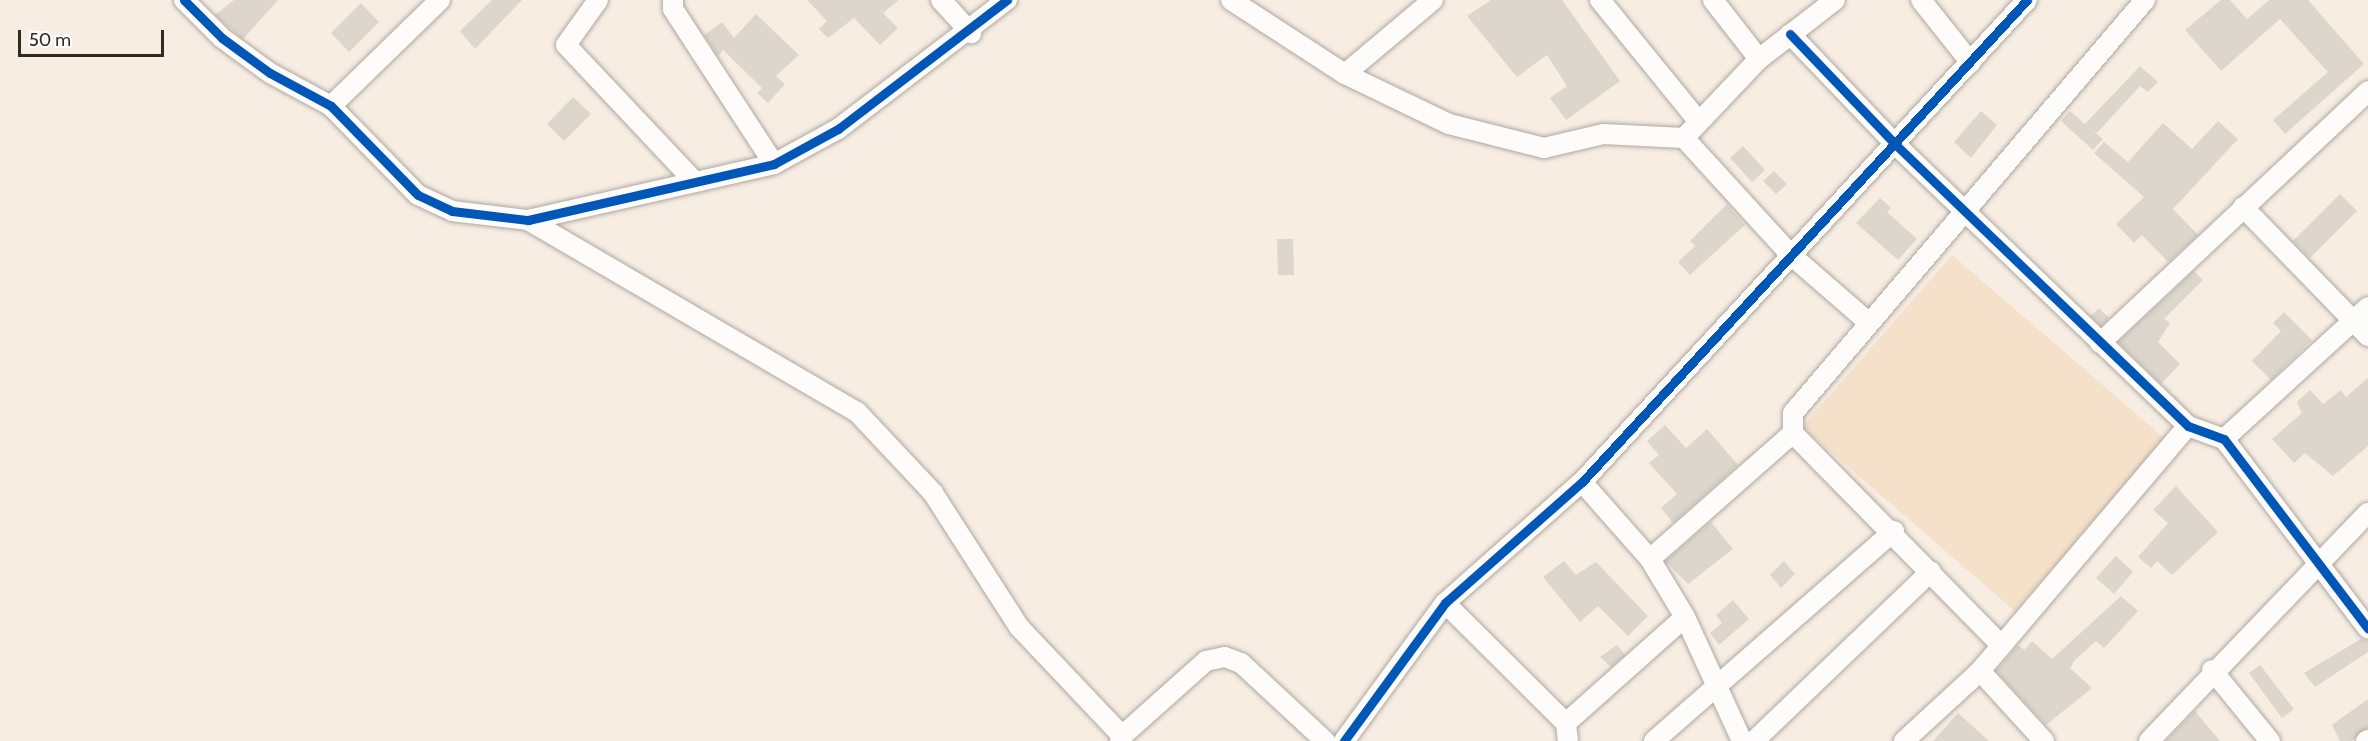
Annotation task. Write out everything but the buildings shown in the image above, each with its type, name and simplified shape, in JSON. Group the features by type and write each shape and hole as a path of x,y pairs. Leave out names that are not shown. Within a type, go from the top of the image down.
{"street":[{"path":"184,0 222,38 270,74 331,106 418,195 452,211 528,220 774,164 838,129 971,33 1007,0"},
{"path":"331,106 440,0"},
{"path":"941,0 971,33"},
{"path":"1231,0 1345,74 1449,124 1544,148 1603,134 1684,138 1791,255 1868,322"},
{"path":"1345,74 1433,0"},
{"path":"1600,0 1699,122"},
{"path":"1713,0 1759,59"},
{"path":"1684,138 1759,59 1835,0"},
{"path":"1921,0 1971,63"},
{"path":"1344,741 1444,603 1582,482 1791,255 1896,145 2027,0"},
{"path":"2000,644 1894,531 1793,434 1793,413 1868,322 1968,212 2145,0"},
{"path":"595,1 566,45 695,182"},
{"path":"677,3 774,164"},
{"path":"1790,34 1896,145 1968,212 2100,344 2188,426 2224,439 2368,629"},
{"path":"2100,344 2243,207 2368,92"},
{"path":"2243,207 2361,313 2368,336"},
{"path":"528,220 857,412 933,493 1019,627 1121,739 1206,661 1226,657 1241,663 1325,741"},
{"path":"2224,439 2361,313"},
{"path":"1904,741 1980,670 2188,426"},
{"path":"1650,560 1793,434"},
{"path":"1582,482 1650,560 1685,617 1742,741"},
{"path":"2148,741 2212,670 2368,513"},
{"path":"1654,741 1894,531"},
{"path":"1754,741 1931,571"},
{"path":"1444,603 1567,732 1685,617"},
{"path":"1980,670 2044,741"},
{"path":"2212,670 2270,741"}],"shaded area":[{"path":"1952,255 2165,439 2015,611 1802,427"}],"cycle path":[{"path":"184,0 222,38 270,73 331,106 418,195 452,211 528,220 774,164 838,129 1007,0"},
{"path":"1344,741 1445,603 1582,482 2027,0"},
{"path":"1790,34 1896,145 2188,426 2224,439 2368,629"}]}
